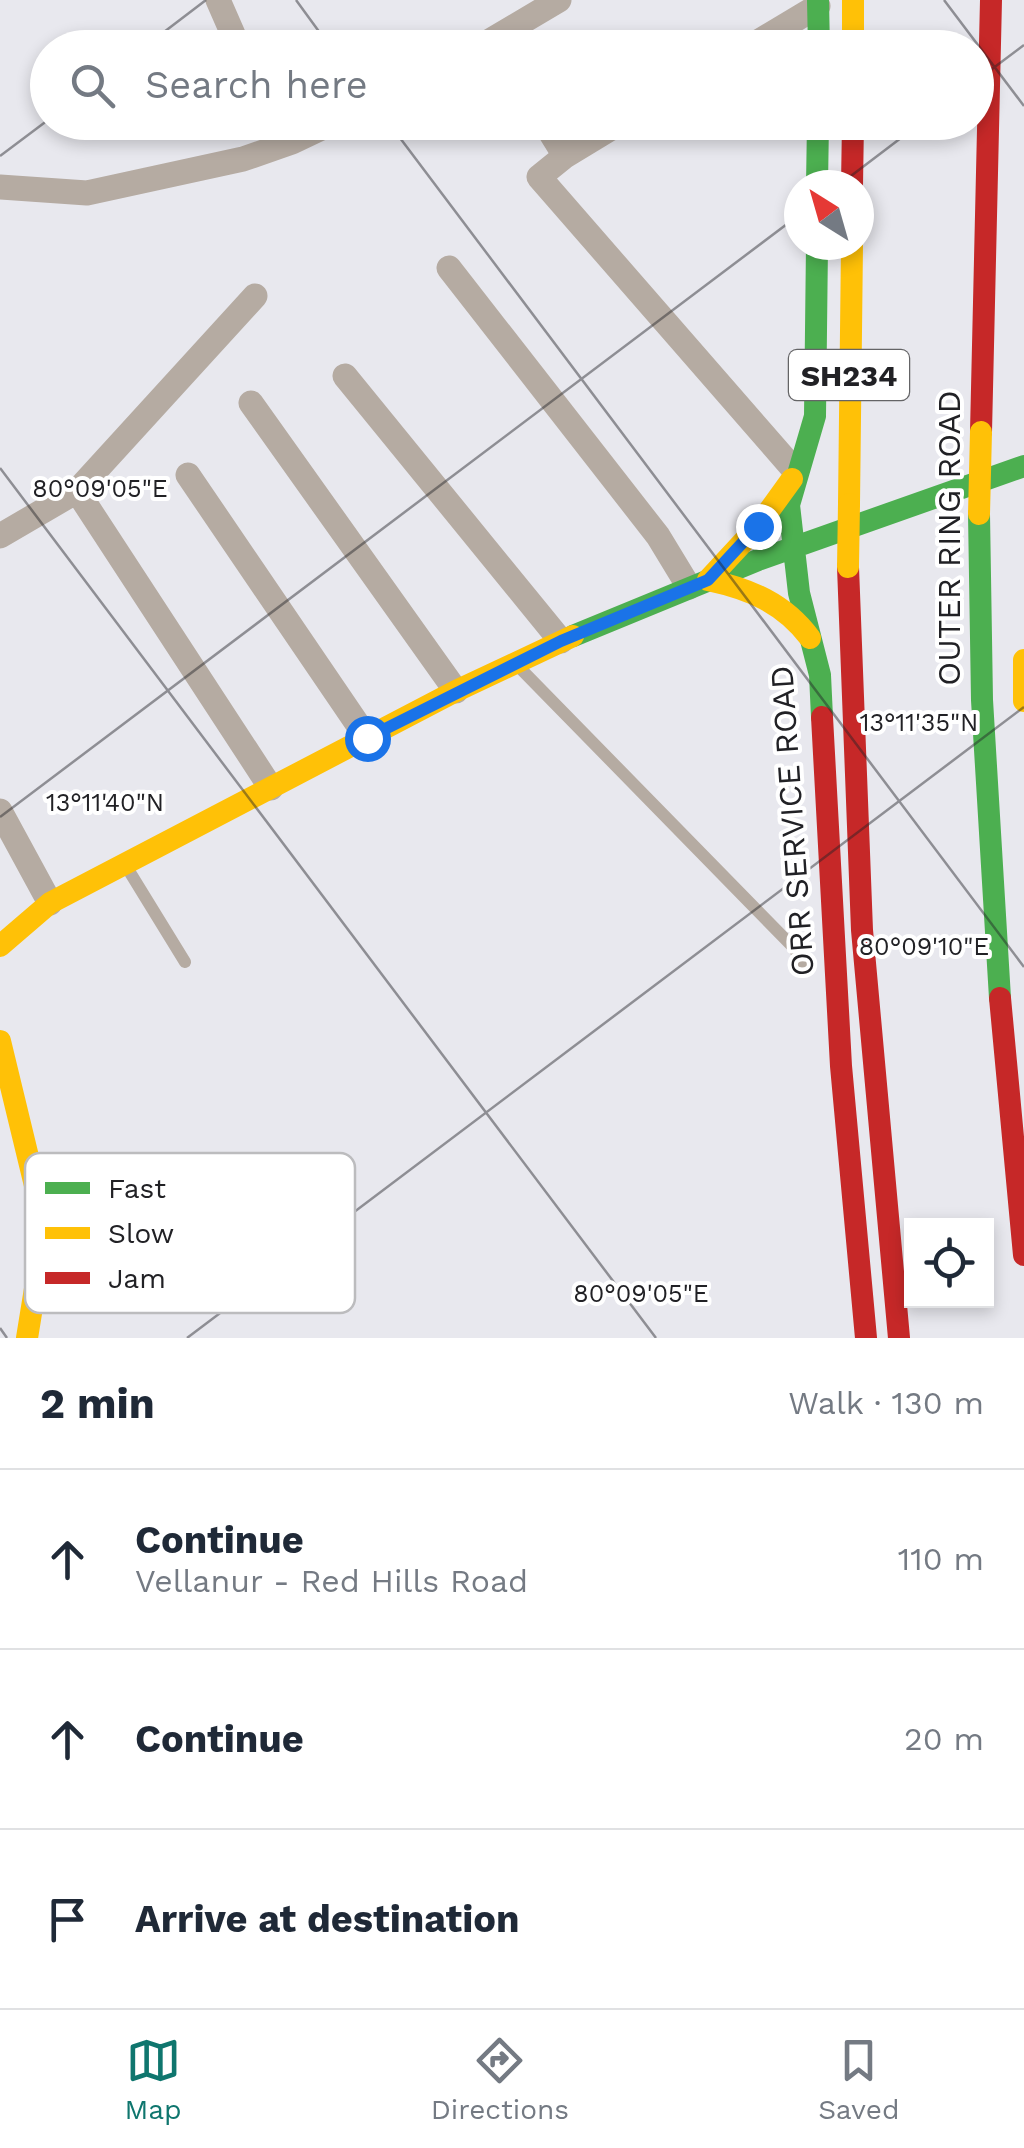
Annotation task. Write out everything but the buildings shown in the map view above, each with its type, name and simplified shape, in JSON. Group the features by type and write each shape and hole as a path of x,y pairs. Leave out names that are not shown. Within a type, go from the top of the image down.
{"main road":[{"path":"853,0 853,30"},
{"name":"OUTER RING ROAD","path":"989,30 990,0"},
{"path":"818,3 819,30"},
{"path":"818,140 818,170"},
{"path":"852,140 852,170"},
{"name":"OUTER RING ROAD","path":"987,140 979,514 980,702 988,857 1024,1255"},
{"name":"ORR SERVICE ROAD","path":"816,260 815,416 789,505 793,548 821,690 840,1066 866,1338"},
{"name":"SH234","path":"852,260 848,567 862,930 899,1338"},
{"path":"0,946 50,903 456,691 561,641 698,583 1024,466"},
{"path":"698,583 758,526 796,472"},
{"path":"698,583 748,590 775,602 798,619 810,638"},
{"path":"1024,660 1024,701"},
{"path":"0,1041 5,1085 25,1156"},
{"path":"27,1338 31,1313"}],"street":[{"path":"218,0 232,30"},
{"path":"508,30 559,0"},
{"path":"776,30 818,3"},
{"path":"0,187 87,192 244,158 273,140"},
{"path":"556,140 566,156"},
{"path":"592,140 538,177 796,472"},
{"path":"449,268 698,583"},
{"path":"0,536 78,491 255,296"},
{"path":"345,376 561,641"},
{"path":"250,403 456,691"},
{"path":"188,475 367,738"},
{"path":"78,491 270,788"},
{"path":"0,811 50,903"}],"lane":[{"path":"516,664 794,948 804,967"},
{"path":"124,864 185,962"}],"traffic: fast":[{"path":"818,0 819,30"},
{"path":"817,170 818,140"},
{"path":"817,260 815,416 789,505 799,593 820,675 822,717"},
{"path":"573,636 758,560 1024,466"},
{"path":"979,514 982,700 1000,998"}],"traffic: slow":[{"path":"853,0 853,30"},
{"path":"849,504 852,260"},
{"path":"979,514 981,432"},
{"path":"708,580 758,526 792,479"},
{"path":"848,567 849,504"},
{"path":"708,580 765,599 789,615 810,638"},
{"path":"0,946 50,903 456,691 573,636"},
{"path":"1024,660 1024,701"},
{"path":"0,1041 27,1153"},
{"path":"27,1338 31,1313"}],"traffic: jam":[{"path":"990,30 991,0"},
{"path":"852,170 853,140"},
{"path":"981,432 988,140"},
{"path":"848,567 862,930 899,1338"},
{"path":"822,717 841,1066 866,1338"},
{"path":"1000,998 1024,1255"}],"route":[{"path":"367,738 561,641 708,580 758,526"}]}
